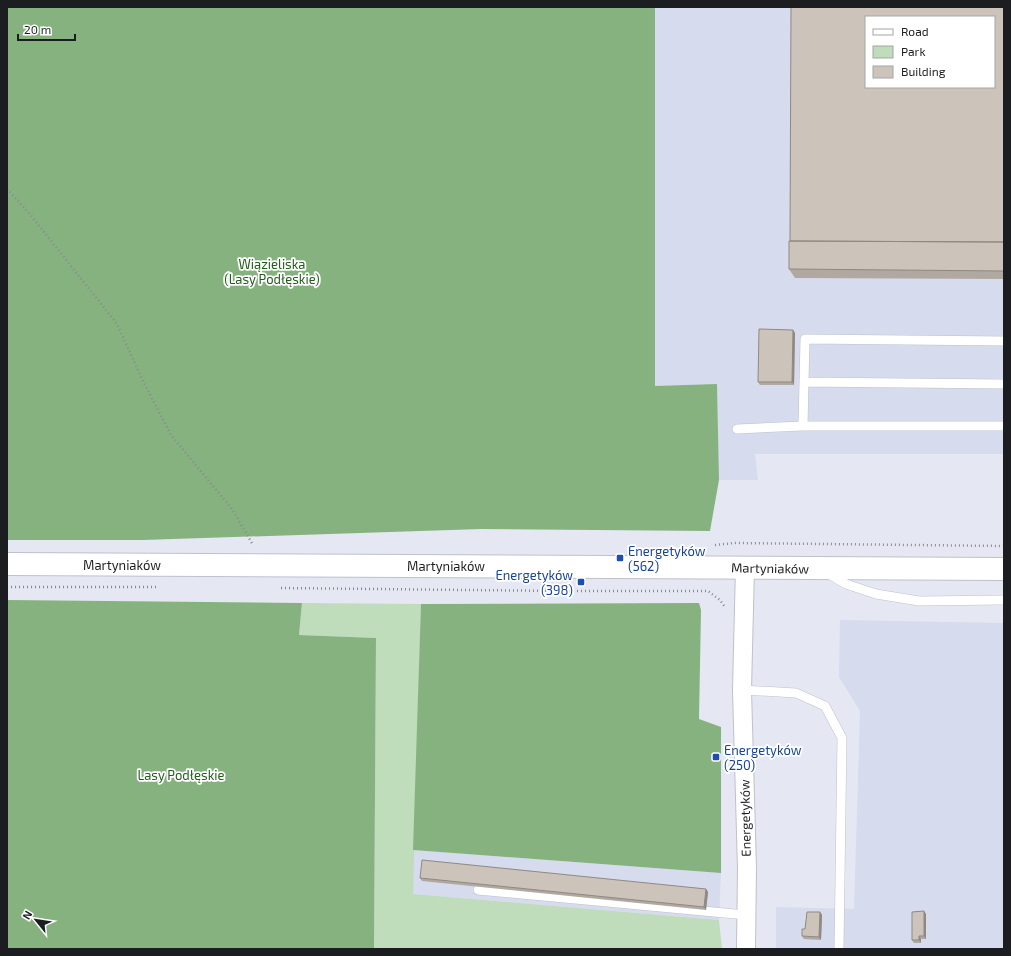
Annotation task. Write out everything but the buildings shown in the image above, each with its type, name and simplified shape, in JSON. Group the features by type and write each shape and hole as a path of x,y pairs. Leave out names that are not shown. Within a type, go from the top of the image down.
{"main road":[{"name":"Martyniaków","path":"7,564 1004,569"}],"street":[{"name":"Energetyków","path":"744,567 742,690 747,869 746,949"}],"lane":[{"path":"802,426 805,339 1004,341"},
{"path":"804,382 1004,384"},
{"path":"737,428 802,426 1004,426"},
{"path":"821,569 846,584 876,594 918,601 1004,600"},
{"path":"742,690 796,694 825,706 842,738 839,949"},
{"path":"478,890 746,915"}],"path":[{"path":"7,189 29,213 117,324 142,379 171,435 232,509 264,565"},
{"path":"711,546 734,543 1004,546"},
{"path":"7,586 156,587"},
{"path":"274,588 561,591 671,590"}],"shaded area":[{"path":"655,7 1004,7 1004,454 755,454 758,480 719,480 717,385 655,386"},
{"path":"840,620 1004,623 1004,949 776,949 776,907 854,909 860,711 839,677"},
{"path":"413,850 721,873 719,920 413,894"}],"green space":[{"name":"Wiązieliska (Lasy Podłęskie)","path":"7,7 655,7 655,386 717,384 719,480 710,531 481,529 143,540 7,540"},
{"name":"Lasy Podłęskie","path":"7,600 302,603 299,635 376,638 374,949 7,949"},
{"path":"302,603 421,604 413,894 719,920 722,949 374,949 376,638 299,635"},
{"path":"699,603 701,610 699,719 721,727 721,873 413,850 421,604"}],"place":[{"name":"Energetyków (562)","path":"620,558"},
{"name":"Energetyków (398)","path":"581,582"},
{"name":"Energetyków (250)","path":"716,757"}]}
